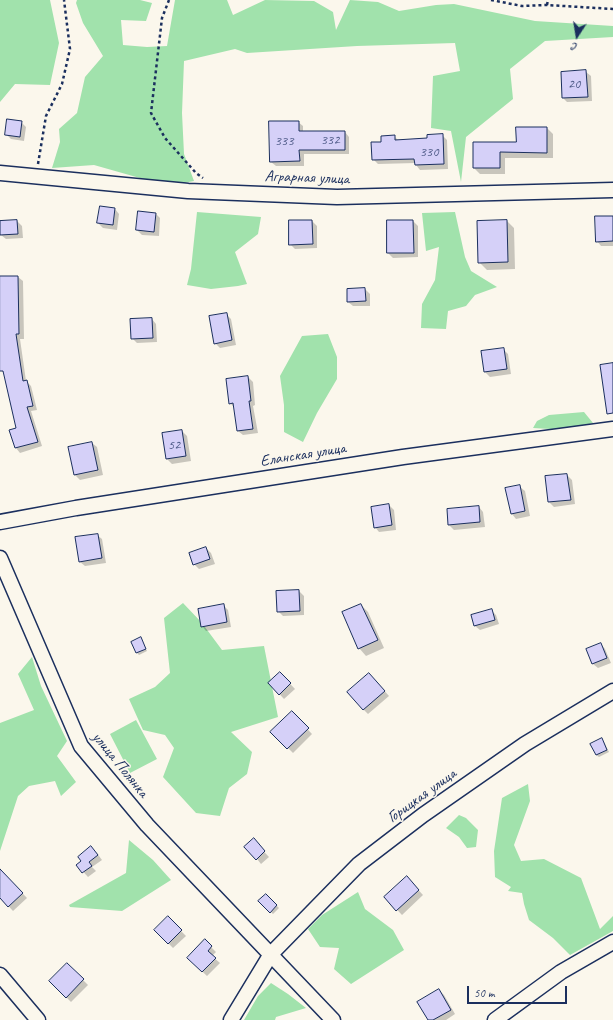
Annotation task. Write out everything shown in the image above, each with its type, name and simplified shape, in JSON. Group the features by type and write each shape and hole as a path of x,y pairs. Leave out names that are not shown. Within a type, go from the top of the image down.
{"street":[{"name":"Аграрная улица","path":"0,173 188,191 337,197 613,190"},
{"name":"Еланская улица","path":"0,522 76,508 403,457 613,429"},
{"name":"улица Полянка","path":"0,558 81,746 147,825 333,1020"},
{"name":"Горицкая улица","path":"271,954 359,864 423,815 525,744 613,692"},
{"path":"495,1020 561,972 613,942"},
{"path":"231,1020 271,954"},
{"path":"0,975 38,1020"}],"path":[{"path":"36,177 46,116 62,84 70,49 64,0"},
{"path":"168,0 162,18 151,113 166,138 196,173 221,192"},
{"path":"491,0 522,6 547,5 613,9"},
{"path":"547,5 548,0"}],"green space":[{"path":"0,0 50,0 59,43 50,85 15,84 0,102"},
{"path":"77,0 140,0 152,3 146,21 121,20 123,45 147,47 167,46 175,0 227,0 233,15 265,0 314,1 333,12 336,30 350,0 378,2 399,11 436,5 454,4 535,21 613,26 613,37 545,41 510,69 513,99 466,137 461,182 451,131 431,128 433,76 460,71 455,43 357,46 247,53 235,49 184,61 182,113 184,154 194,181 168,186 94,165 52,168 60,142 59,129 77,113 85,77 103,56 83,23 76,3"},
{"path":"197,212 261,217 258,234 235,252 247,284 211,289 187,285 191,269"},
{"path":"455,212 465,257 471,271 497,287 475,295 466,306 448,311 446,329 421,328 422,304 435,280 439,247 426,251 422,213"},
{"path":"328,334 337,357 337,379 317,413 303,442 284,432 284,405 280,376 302,336"},
{"path":"584,412 593,423 566,430 533,428 537,421 549,415"},
{"path":"183,603 202,623 222,650 264,646 278,717 231,732 252,752 247,774 229,788 220,816 196,813 163,777 174,748 165,735 143,730 129,699 155,687 170,673 164,618"},
{"path":"32,657 41,686 67,741 57,756 76,782 61,796 55,781 29,786 18,796 0,851 0,723 34,710 18,674"},
{"path":"136,720 157,759 130,773 110,734"},
{"path":"528,784 530,801 514,845 521,861 544,859 581,878 600,929 613,916 613,931 570,955 553,938 529,920 522,893 508,891 511,887 495,877 494,851 502,798"},
{"path":"459,815 466,818 478,830 476,847 467,848 459,837 446,828"},
{"path":"129,840 153,860 171,880 122,911 70,907 69,905 126,873"},
{"path":"358,892 365,909 393,930 404,950 351,984 334,969 339,948 320,947 308,929 322,915"},
{"path":"271,983 306,1008 276,1017 275,1020 244,1020 258,996"}],"building":[{"path":"586,70 588,97 562,98 561,72"},
{"path":"7,119 22,121 20,137 5,135"},
{"path":"269,121 299,121 299,131 345,131 345,150 299,150 300,161 270,162"},
{"path":"516,127 547,127 547,153 500,152 500,168 473,168 473,142 516,142"},
{"path":"443,134 444,164 415,165 414,159 372,160 371,142 381,142 381,136 395,135 395,140 427,138 427,135"},
{"path":"100,206 115,208 113,225 97,223"},
{"path":"138,211 156,213 154,232 136,230"},
{"path":"595,216 613,216 613,241 596,242"},
{"path":"17,220 18,234 0,235 0,221"},
{"path":"289,220 312,220 313,244 289,245"},
{"path":"387,220 413,220 414,253 387,253"},
{"path":"507,220 508,262 478,263 477,221"},
{"path":"0,276 18,276 19,334 16,334 23,381 27,380 33,406 27,407 38,442 15,448 9,430 16,428 3,371 0,371"},
{"path":"365,288 366,301 347,302 347,289"},
{"path":"227,313 232,340 214,344 209,316"},
{"path":"152,318 153,338 131,339 130,319"},
{"path":"504,348 507,369 484,372 481,351"},
{"path":"613,363 613,413 607,414 600,365"},
{"path":"248,376 251,401 249,401 253,429 237,431 233,403 229,404 226,379"},
{"path":"182,430 186,456 166,459 162,433"},
{"path":"92,442 98,470 74,475 68,447"},
{"path":"567,474 571,500 548,502 545,476"},
{"path":"520,485 525,511 511,514 505,488"},
{"path":"389,504 392,525 374,528 371,507"},
{"path":"479,506 480,522 448,525 447,509"},
{"path":"98,534 102,558 79,562 75,537"},
{"path":"206,547 210,559 193,565 189,553"},
{"path":"299,590 300,611 277,612 276,591"},
{"path":"224,604 227,622 201,627 198,609"},
{"path":"361,604 378,640 358,649 342,612"},
{"path":"492,609 495,620 474,626 471,615"},
{"path":"141,637 146,649 136,653 131,642"},
{"path":"601,643 607,658 592,664 586,649"},
{"path":"280,672 291,683 279,695 268,683"},
{"path":"369,673 385,691 363,710 347,692"},
{"path":"292,711 309,728 287,749 270,732"},
{"path":"602,738 607,750 596,755 590,744"},
{"path":"254,838 265,851 256,860 244,847"},
{"path":"91,846 98,855 89,862 92,866 82,873 76,865 81,861 78,857"},
{"path":"0,869 23,893 8,907 0,898"},
{"path":"407,876 419,890 396,911 384,897"},
{"path":"266,894 277,905 270,913 258,901"},
{"path":"168,916 182,930 168,944 154,930"},
{"path":"205,939 212,946 208,951 216,958 202,972 187,958"},
{"path":"67,963 84,979 66,998 49,981"},
{"path":"439,989 451,1010 433,1020 428,1020 417,1002"}]}
